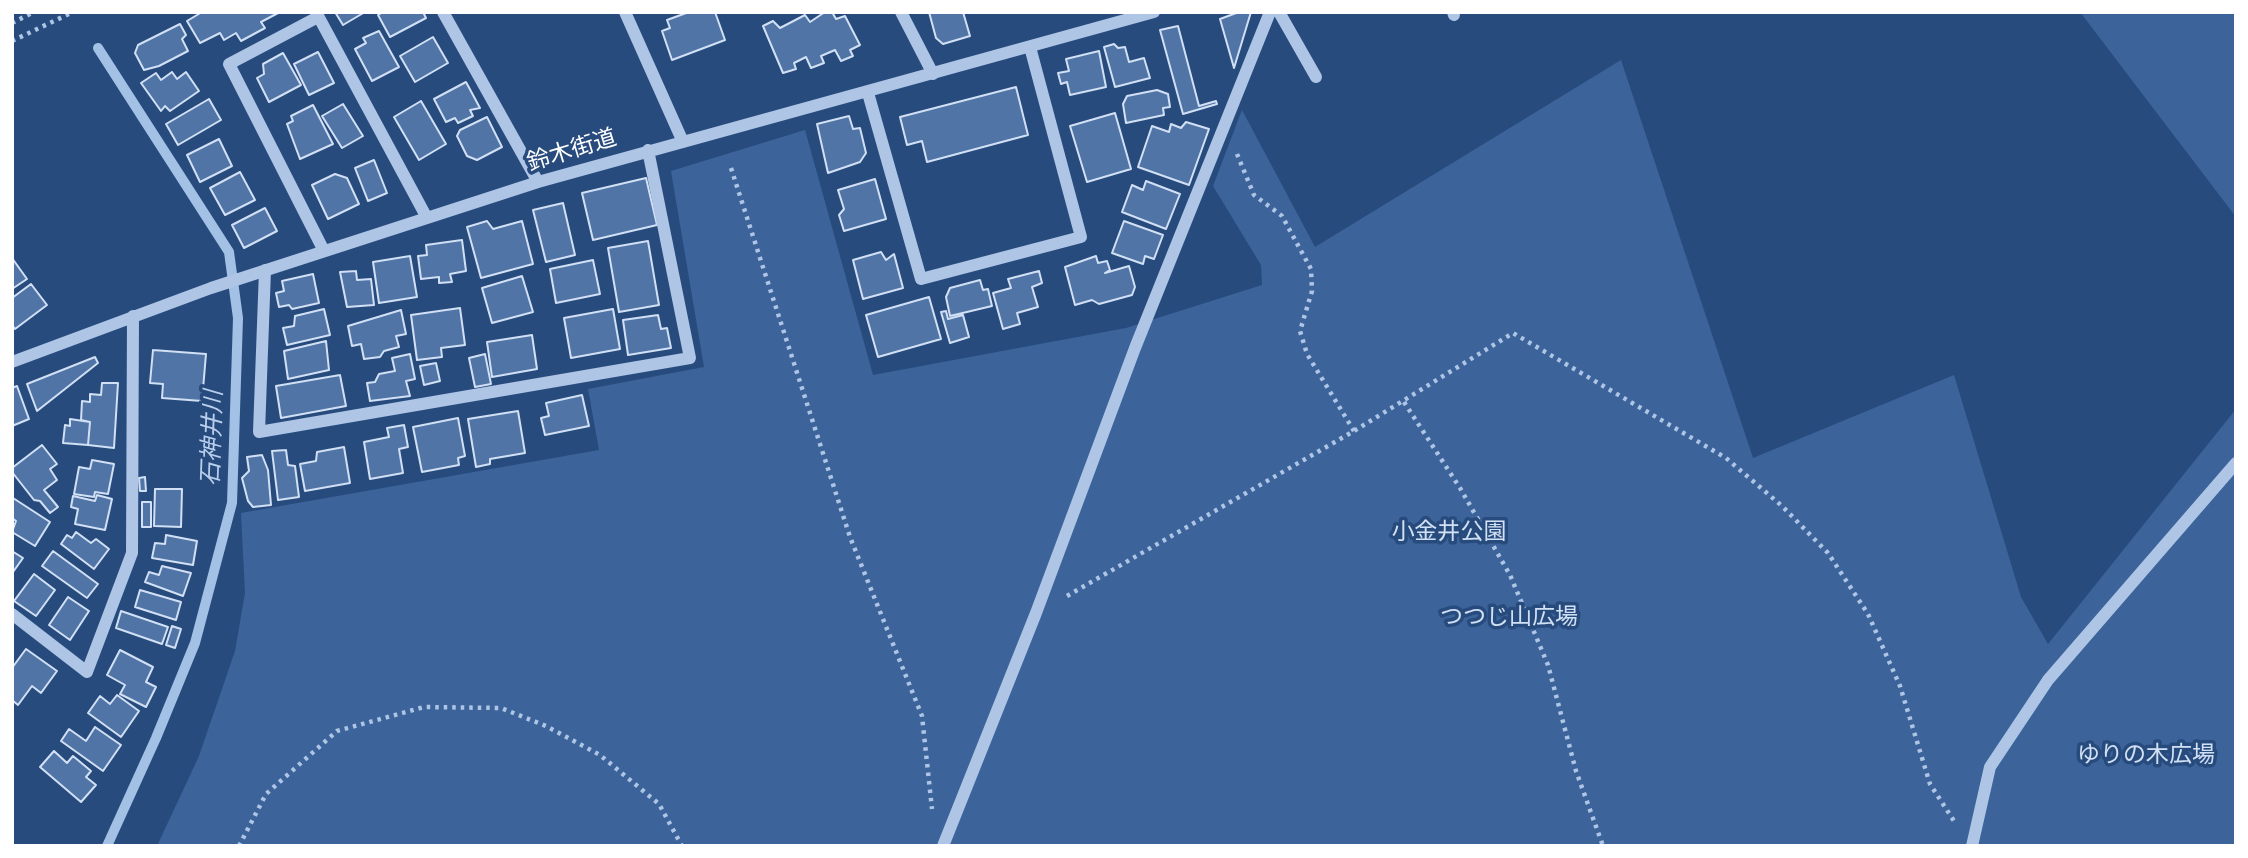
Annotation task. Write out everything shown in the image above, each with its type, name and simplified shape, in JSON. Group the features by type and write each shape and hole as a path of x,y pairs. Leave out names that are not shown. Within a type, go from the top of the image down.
{"street":[{"path":"443,12 538,182"},
{"path":"625,12 683,142"},
{"path":"901,12 933,74"},
{"name":"鈴木街道","path":"14,358 211,288 538,182 1154,12"},
{"path":"943,846 1036,613 1135,348 1270,12"},
{"path":"1279,12 1316,77"},
{"path":"324,251 229,64 317,15 427,218"},
{"path":"867,93 921,279 1081,237 1030,47"},
{"path":"260,272 259,432 690,358 648,150"},
{"path":"12,614 87,672 132,553 133,316"},
{"path":"1972,846 1990,767 2048,680 2236,463"}],"path":[{"path":"12,23 34,12"},
{"path":"12,41 73,12"},
{"path":"1224,124 1254,195 1282,216 1311,270 1312,291 1300,331 1307,354 1354,431"},
{"path":"731,168 850,537 922,716 933,820"},
{"path":"1036,613 1404,402 1513,333 1726,458 1782,506 1828,553 1868,614 1900,687 1930,784 1956,825"},
{"path":"1404,402 1460,488 1510,575 1548,665 1576,771 1603,846"},
{"path":"239,846 266,794 337,731 424,707 450,707 501,708 546,726 600,755 659,804 682,846"}],"green space":[{"path":"2080,12 2236,12 2236,217"},
{"name":"小金井公園","path":"1621,60 1753,458 1954,375 2021,597 2048,644 2236,409 2236,846 157,846 199,756 235,651 245,593 241,513 599,450 588,389 704,367 671,171 805,130 873,375 1126,328 1262,285 1261,265 1213,186 1242,110 1315,247"}],"building":[{"path":"202,12 280,12 261,22 265,28 241,41 236,33 224,40 220,33 200,43 187,21"},
{"path":"335,12 365,12 343,25"},
{"path":"383,12 423,12 426,18 390,37 378,15"},
{"path":"689,12 715,12 725,40 672,60 662,31 670,28 667,20"},
{"path":"825,12 832,12 836,19 845,16 860,45 850,50 853,56 841,61 835,50 821,56 824,63 811,68 806,57 794,63 796,69 783,73 763,26 773,21 780,28 805,15 810,22"},
{"path":"929,12 963,12 970,36 943,44 936,38"},
{"path":"1239,12 1251,12 1234,68 1220,19"},
{"path":"180,24 186,35 182,39 188,51 159,66 144,70 135,53 138,45"},
{"path":"1178,26 1199,106 1216,101 1217,104 1183,114 1160,30"},
{"path":"379,31 399,67 372,81 355,49 366,43 363,38"},
{"path":"433,37 448,63 415,82 400,56"},
{"path":"1114,44 1118,48 1125,47 1129,62 1144,58 1150,78 1115,87 1104,47"},
{"path":"1099,51 1106,87 1070,95 1067,82 1061,84 1058,73 1069,71 1066,59"},
{"path":"318,52 334,83 309,95 294,64"},
{"path":"283,53 301,85 269,102 257,78 264,74 263,64"},
{"path":"172,72 177,79 186,72 199,91 170,111 165,106 161,111 141,83 156,73 161,80"},
{"path":"466,82 480,108 470,110 473,116 458,123 455,118 446,122 434,99"},
{"path":"1016,87 1028,135 927,162 922,141 907,145 900,117"},
{"path":"1157,90 1168,94 1170,107 1163,108 1164,115 1126,123 1123,104 1127,96"},
{"path":"209,99 221,120 178,145 166,124"},
{"path":"421,101 446,144 419,160 394,117"},
{"path":"343,104 363,136 342,148 322,116"},
{"path":"313,105 333,144 300,159 287,124 293,121 291,116"},
{"path":"1115,113 1131,169 1087,182 1070,126"},
{"path":"849,116 853,129 860,128 866,153 860,162 828,173 817,124"},
{"path":"487,117 502,147 477,160 467,156 457,136 460,130"},
{"path":"1186,122 1209,129 1189,185 1138,167 1152,126 1169,132 1171,124 1181,128"},
{"path":"219,139 232,166 200,182 187,155"},
{"path":"374,160 387,193 368,201 355,168"},
{"path":"240,172 255,200 225,215 210,188"},
{"path":"335,174 347,178 359,204 328,219 312,185"},
{"path":"646,178 657,225 593,240 582,193"},
{"path":"875,179 886,219 844,231 839,215 844,209 838,190"},
{"path":"1146,181 1180,194 1166,229 1122,212 1132,185 1143,190"},
{"path":"563,203 575,255 546,262 533,210"},
{"path":"265,208 277,231 244,248 232,225"},
{"path":"487,221 493,229 522,221 533,264 481,278 467,227"},
{"path":"1124,221 1163,235 1154,259 1145,256 1143,264 1112,253"},
{"path":"462,240 466,271 450,274 452,282 439,283 439,277 421,279 418,256 427,255 426,245"},
{"path":"648,241 659,305 619,312 608,248"},
{"path":"881,252 886,260 894,254 903,288 863,299 853,260"},
{"path":"410,256 417,297 379,303 373,262"},
{"path":"1096,256 1098,263 1107,261 1110,270 1105,273 1129,266 1135,287 1132,295 1099,304 1092,300 1075,305 1065,267"},
{"path":"12,258 27,279 12,289"},
{"path":"593,260 600,294 556,303 550,269"},
{"path":"356,271 357,280 371,279 374,305 347,307 340,272"},
{"path":"1039,271 1042,283 1032,287 1038,307 1017,313 1020,324 1003,329 993,293 1011,288 1008,279"},
{"path":"313,274 319,303 292,309 289,305 279,307 276,293 284,291 282,281"},
{"path":"522,276 533,312 492,323 482,288"},
{"path":"980,280 983,290 988,289 992,306 950,316 946,297 950,288"},
{"path":"31,284 47,305 15,329 12,325 12,298"},
{"path":"929,297 941,339 878,357 866,315"},
{"path":"460,308 465,345 441,348 442,357 417,360 411,315"},
{"path":"324,309 330,335 287,345 283,328 294,326 295,316"},
{"path":"613,309 620,349 571,358 564,318"},
{"path":"401,310 406,334 396,336 399,347 384,351 380,357 364,359 361,344 352,346 348,326"},
{"path":"946,311 948,319 963,315 969,337 950,343 941,312"},
{"path":"658,315 661,329 667,328 671,348 628,355 623,320"},
{"path":"532,335 537,369 492,377 487,342"},
{"path":"326,341 329,370 288,379 284,351"},
{"path":"153,350 206,354 202,401 162,398 163,384 150,383"},
{"path":"410,354 415,379 406,381 410,396 370,401 367,383 375,382 379,374 395,371 392,358"},
{"path":"485,354 491,384 475,387 469,358"},
{"path":"95,357 98,363 37,411 27,384"},
{"path":"436,363 440,381 424,385 420,366"},
{"path":"340,375 346,406 281,418 276,386"},
{"path":"102,383 118,383 114,448 88,445 90,422 81,420 82,401 90,402 90,394 101,395"},
{"path":"17,386 29,419 12,426 12,388"},
{"path":"582,395 589,426 545,435 541,418 549,416 546,403"},
{"path":"518,411 525,453 490,459 490,464 476,467 468,419"},
{"path":"458,418 465,456 458,458 459,465 422,472 413,427"},
{"path":"70,419 90,422 88,445 63,443 65,425 70,426"},
{"path":"404,425 408,447 399,449 403,473 370,479 364,442 389,437 387,428"},
{"path":"42,445 57,464 50,469 57,480 44,490 58,507 50,513 40,501 34,500 12,472 12,468"},
{"path":"344,447 350,483 305,491 300,464 316,461 317,452"},
{"path":"286,450 288,465 295,466 299,497 278,500 272,451"},
{"path":"262,455 268,470 271,505 253,507 248,501 242,478 249,471 247,457"},
{"path":"92,460 114,464 108,494 95,492 94,497 74,494 79,467 90,469"},
{"path":"145,477 146,491 140,491 139,478"},
{"path":"155,489 182,489 181,527 154,526"},
{"path":"97,495 112,499 105,530 75,524 78,509 71,507 73,496 95,501"},
{"path":"13,498 50,522 35,546 12,532 16,521 12,518"},
{"path":"142,502 151,502 151,527 142,527"},
{"path":"76,532 91,543 96,539 109,549 94,569 61,544 67,535 72,538"},
{"path":"166,535 197,541 193,565 152,558 155,543 165,544"},
{"path":"12,551 23,558 13,572 12,580"},
{"path":"53,551 98,584 87,598 42,566"},
{"path":"162,566 191,573 183,596 145,582 149,572 159,575"},
{"path":"34,574 55,590 36,616 14,601"},
{"path":"140,590 181,602 176,620 135,607"},
{"path":"68,597 89,611 70,640 49,625"},
{"path":"121,611 168,627 162,644 116,628"},
{"path":"172,626 181,629 175,648 166,645"},
{"path":"26,649 57,671 41,693 32,686 18,705 12,700 12,668"},
{"path":"120,650 153,667 146,682 156,687 146,707 120,694 125,685 107,675"},
{"path":"117,695 139,711 121,737 88,713 100,696 110,704"},
{"path":"95,727 121,745 103,771 61,741 69,729 86,741"},
{"path":"54,751 67,763 73,756 91,771 86,777 96,785 81,802 40,767"}],"waterway":[{"name":"石神井川","path":"98,48 229,252 238,318 232,503 195,643 107,846"}],"park label":[{"name":"つつじ山広場","path":"1509,618"},
{"name":"ゆりの木広場","path":"2146,756"}]}
